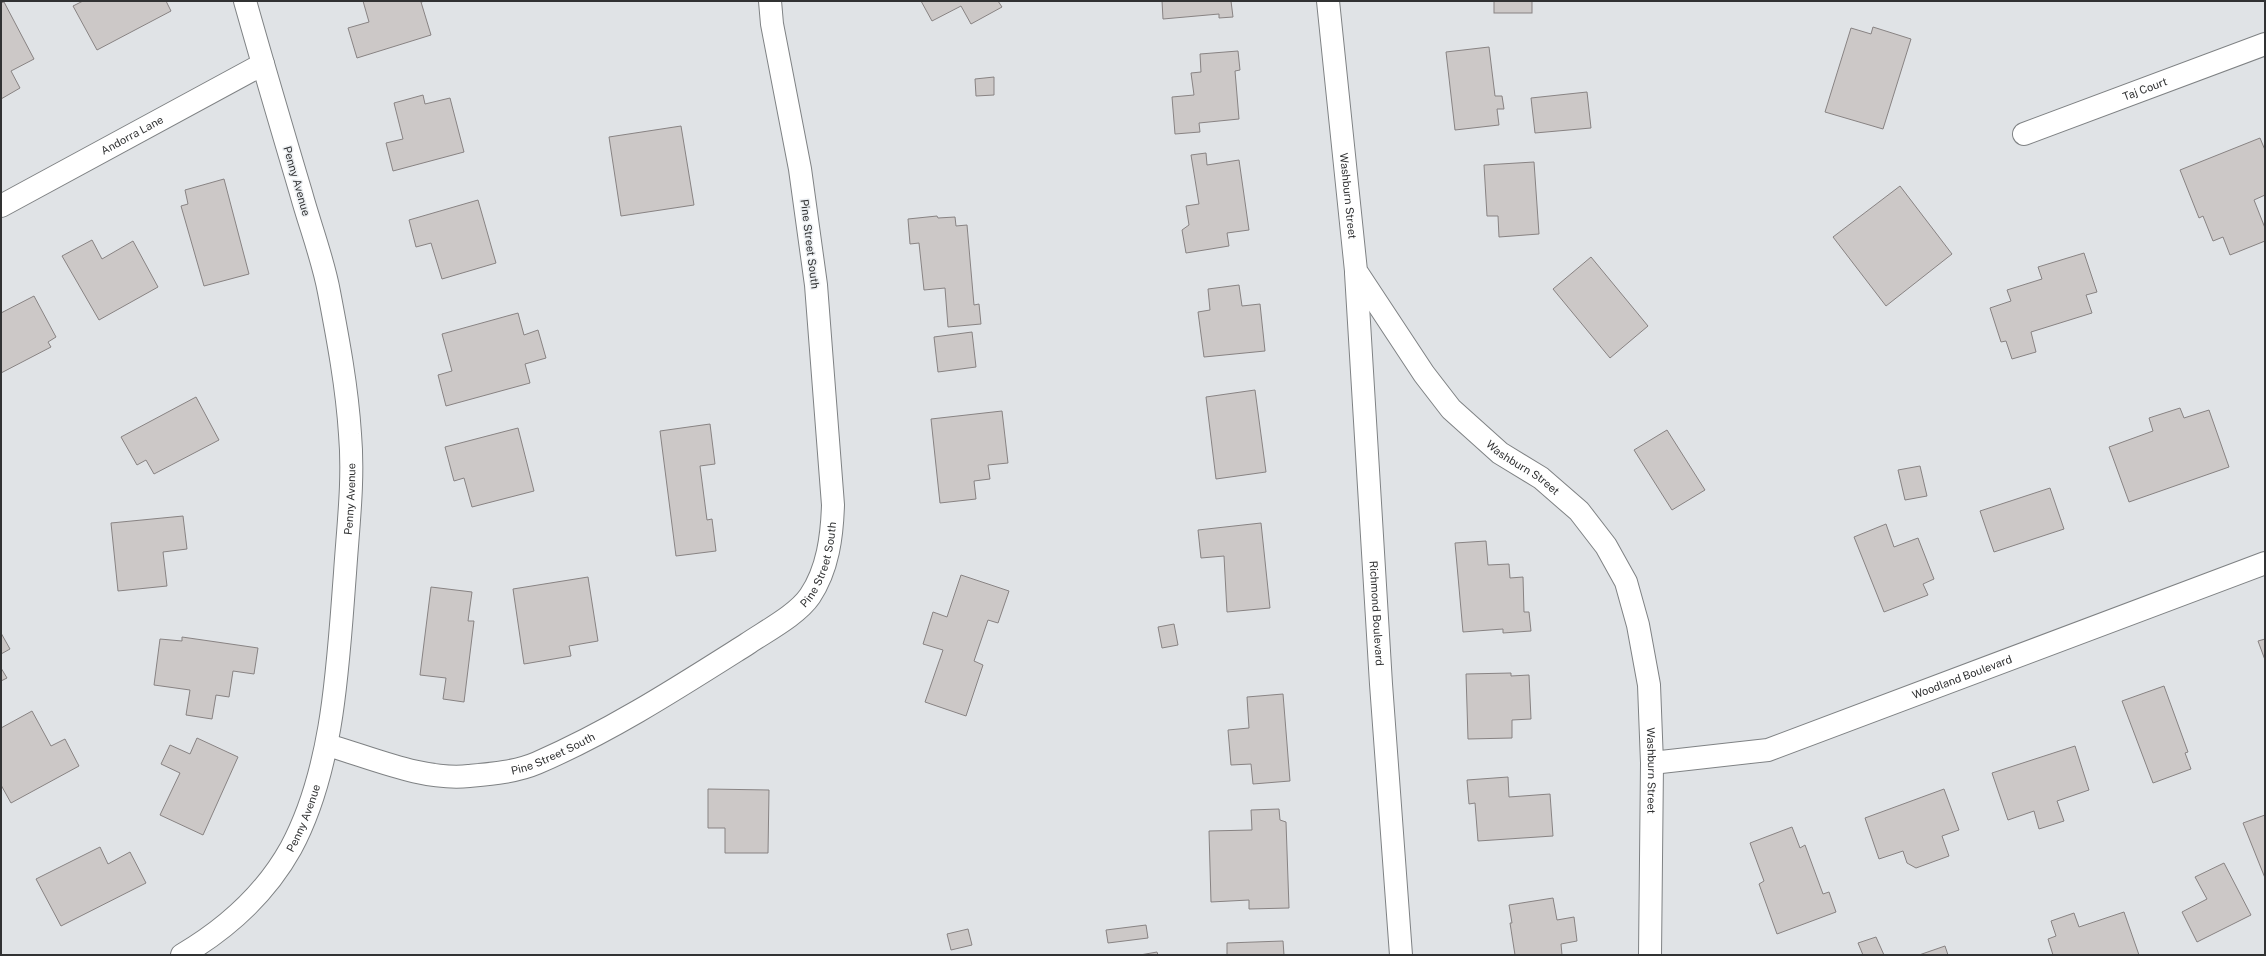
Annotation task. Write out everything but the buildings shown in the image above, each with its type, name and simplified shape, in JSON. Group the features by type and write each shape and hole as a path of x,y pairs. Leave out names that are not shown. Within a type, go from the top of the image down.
{"street":[{"name":"Penny Avenue","path":"182,955 208,940 237,916 276,872 292,846 318,786 327,745 341,627 349,515 350,436 340,355 328,288 245,1"},
{"name":"Pine Street South","path":"327,745 432,776 467,777 503,772 536,764 620,723 684,684 786,618 809,598 822,576 832,531 833,505 816,285 800,169 772,24 770,1"},
{"name":"Washburn Street","path":"1328,1 1356,271 1424,374 1451,409 1500,453 1541,478 1579,511 1606,546 1626,582 1638,625 1649,685 1652,763 1650,955"},
{"name":"Taj Court","path":"2024,134 2265,44"},
{"name":"Andorra Lane","path":"1,206 263,64"},
{"name":"Richmond Boulevard","path":"1356,271 1382,692 1401,955"},
{"name":"Woodland Boulevard","path":"1652,763 1768,750 2265,563"}]}
